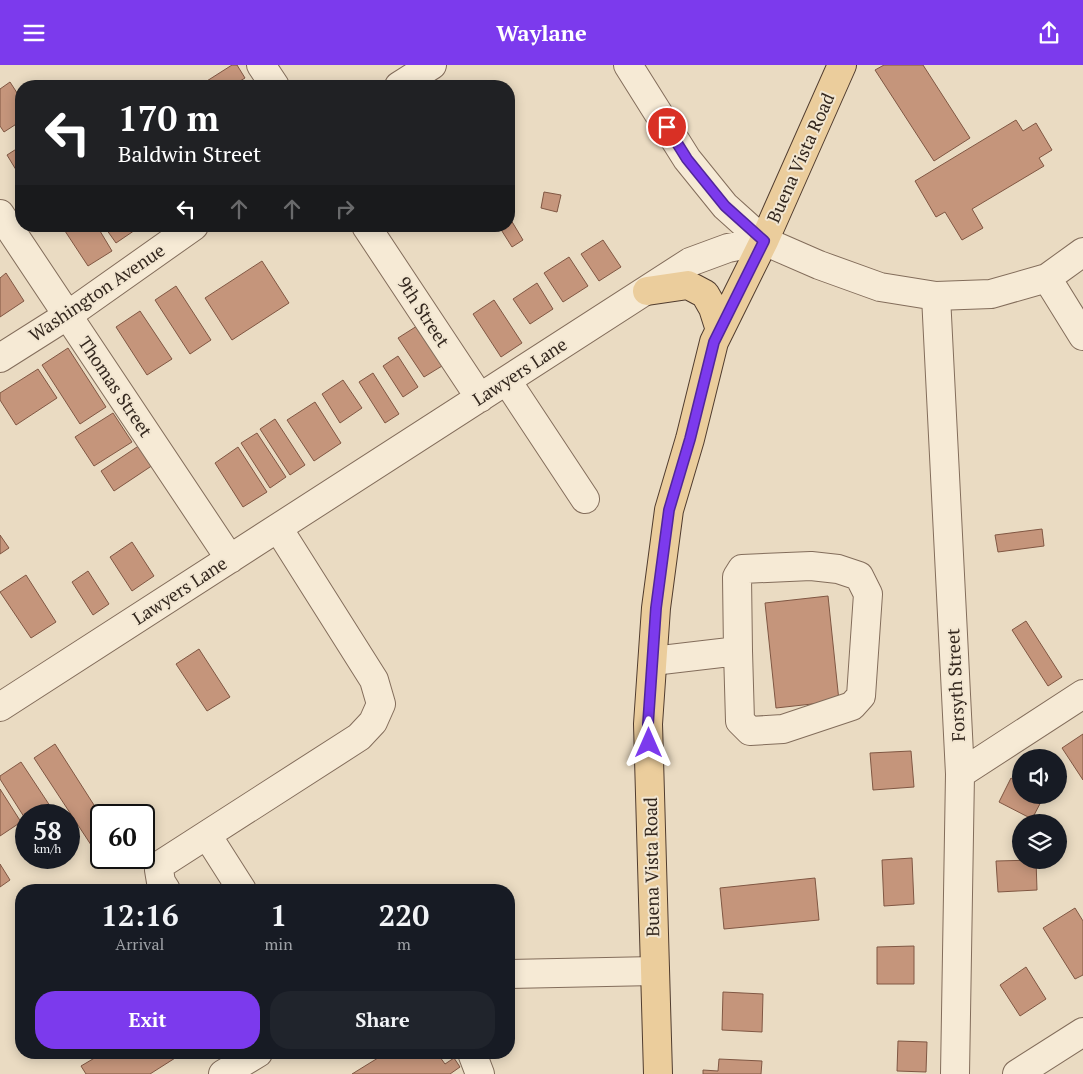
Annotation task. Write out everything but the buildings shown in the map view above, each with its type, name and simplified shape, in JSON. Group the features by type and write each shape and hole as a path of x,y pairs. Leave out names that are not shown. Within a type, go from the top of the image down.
{"main road":[{"name":"Buena Vista Road","path":"658,1074 648,724 656,608 669,510 690,439 714,342 764,241 842,65"},
{"path":"647,291 688,285 705,294 713,308 720,330"}],"street":[{"path":"261,65 270,80"},
{"path":"408,80 432,65"},
{"path":"628,65 687,159 725,206 764,241 819,265 880,287 936,296 991,293 1047,278 1083,252"},
{"name":"Thomas Street","path":"0,214 230,559"},
{"name":"Washington Avenue","path":"0,358 68,315 186,232"},
{"name":"9th Street","path":"370,232 480,398"},
{"name":"Lawyers Lane","path":"0,706 690,263 728,248 764,241"},
{"path":"1047,278 1083,336"},
{"name":"Forsyth Street","path":"936,296 960,774 956,1074"},
{"path":"507,381 585,499"},
{"path":"162,884 159,871 163,863 360,737 374,722 381,704 374,681 278,528"},
{"path":"812,566 838,569 859,576 868,595 861,696 852,706 783,729 750,731 740,721 738,651 737,577 742,569 812,566"},
{"path":"653,661 738,651"},
{"path":"960,774 1083,694"},
{"path":"207,835 238,884"},
{"path":"515,974 655,971"},
{"path":"1017,1074 1083,1032"},
{"path":"223,1074 248,1059"},
{"path":"474,1059 480,1074"}],"route":[{"path":"649,743 648,724 656,608 669,510 690,439 714,342 764,241 725,206 687,159 667,127"}]}
